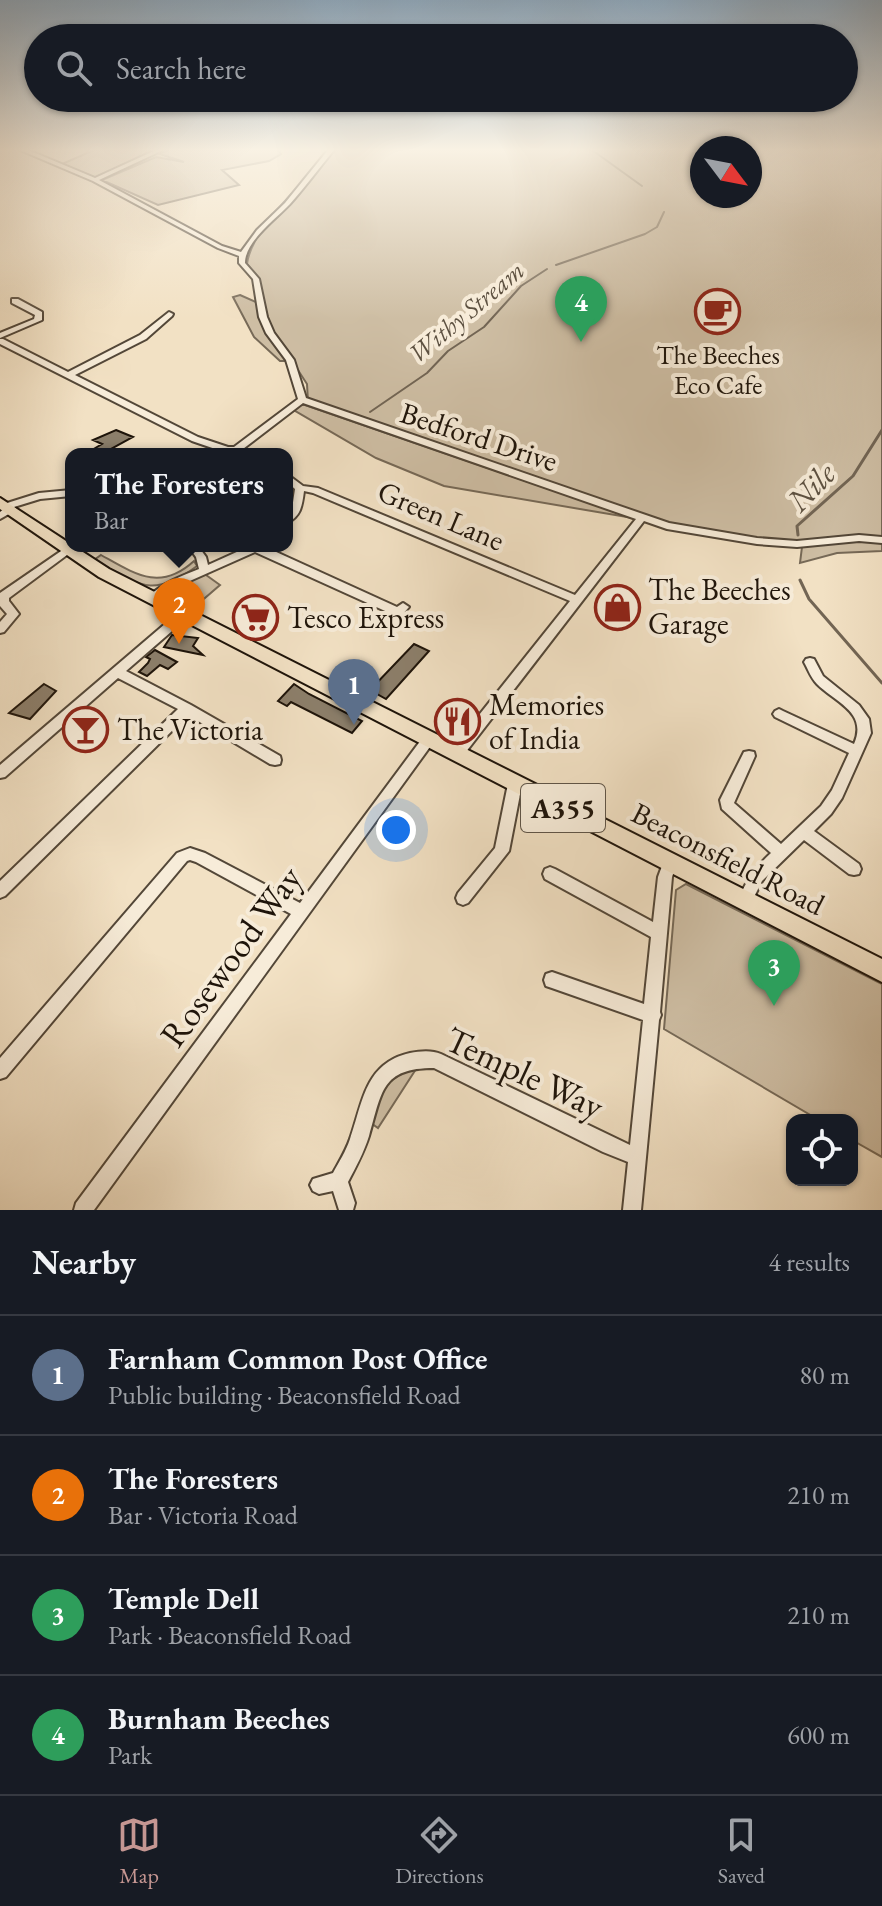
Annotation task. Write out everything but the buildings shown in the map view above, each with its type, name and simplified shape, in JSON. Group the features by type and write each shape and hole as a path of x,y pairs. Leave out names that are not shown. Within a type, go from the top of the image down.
{"main road":[{"name":"Beaconsfield Road","path":"5,508 65,549"},
{"name":"Beaconsfield Road","path":"71,552 183,615 882,971"}],"street":[{"path":"144,206 220,247 242,255"},
{"path":"242,448 302,400 290,360 263,317 256,279 242,263 242,255 283,206"},
{"path":"0,338 38,320 39,314 15,301"},
{"path":"69,375 143,337 169,314"},
{"path":"0,338 195,439 221,448"},
{"name":"Bedford Drive","path":"302,400 667,526 757,541 797,544 859,538 882,540"},
{"name":"Green Lane","path":"293,482 300,488 315,490 578,600"},
{"path":"293,514 297,510 300,488"},
{"path":"5,508 39,496 65,494"},
{"path":"457,753 642,517"},
{"path":"0,629 13,614 3,602 4,596 65,551"},
{"path":"197,552 204,569"},
{"path":"153,597 185,576 245,552"},
{"path":"268,552 399,613"},
{"path":"0,773 183,615"},
{"path":"745,900 757,876 805,832 837,794 865,733 863,719 855,708 819,679 810,662"},
{"path":"117,672 187,708 275,760"},
{"path":"0,891 187,708"},
{"path":"779,714 857,751"},
{"name":"Rosewood Way","path":"83,1210 428,740"},
{"path":"749,756 727,805 781,853"},
{"path":"463,898 502,851 515,784"},
{"path":"805,832 854,869"},
{"path":"0,1071 74,991 182,857 190,854 302,912"},
{"path":"632,1210 665,877 670,863"},
{"path":"550,874 660,934"},
{"path":"552,980 653,1015"},
{"name":"Temple Way","path":"339,1181 360,1136 372,1090 389,1068 420,1059 435,1060 637,1157"},
{"path":"319,1185 339,1181 346,1203"}],"shaded area":[{"path":"280,206 882,206 882,539 852,536 822,541 752,539 666,522 308,402 307,384 270,327 258,278 247,264 259,235"},
{"path":"240,295 256,302 265,328 286,361 280,361 254,337 233,297"},
{"path":"305,405 633,518 444,486 376,458 292,409"},
{"path":"847,541 882,541 882,551 837,553 800,563 802,547"},
{"path":"101,555 148,577 170,576 194,561 197,566 168,583 145,585 94,560"},
{"path":"197,575 206,575 220,585 191,610 171,600 174,588"},
{"path":"686,884 882,984 882,1157 858,1143 858,1114 809,1114 664,1029 676,890"},
{"path":"418,1066 378,1128 371,1123 386,1087 398,1075"}],"waterway":[{"name":"Withy Stream","path":"556,265 645,234 657,227 664,212"},
{"name":"Withy Stream","path":"370,412 427,373 448,351 484,327 521,286 547,269"},
{"name":"Nile","path":"798,535 797,526 853,476 882,430"},
{"path":"800,580 809,599 882,683"}],"place":[{"name":"The Beeches Eco Cafe","path":"718,312"},
{"name":"Burnham Beeches","path":"581,342"},
{"name":"The Beeches Garage","path":"617,607"},
{"name":"Tesco Express","path":"256,618"},
{"name":"The Foresters","path":"179,644"},
{"name":"Memories of India","path":"458,722"},
{"name":"Farnham Common Post Office","path":"354,725"},
{"name":"The Victoria","path":"86,730"},
{"name":"Temple Dell","path":"774,1006"}]}
